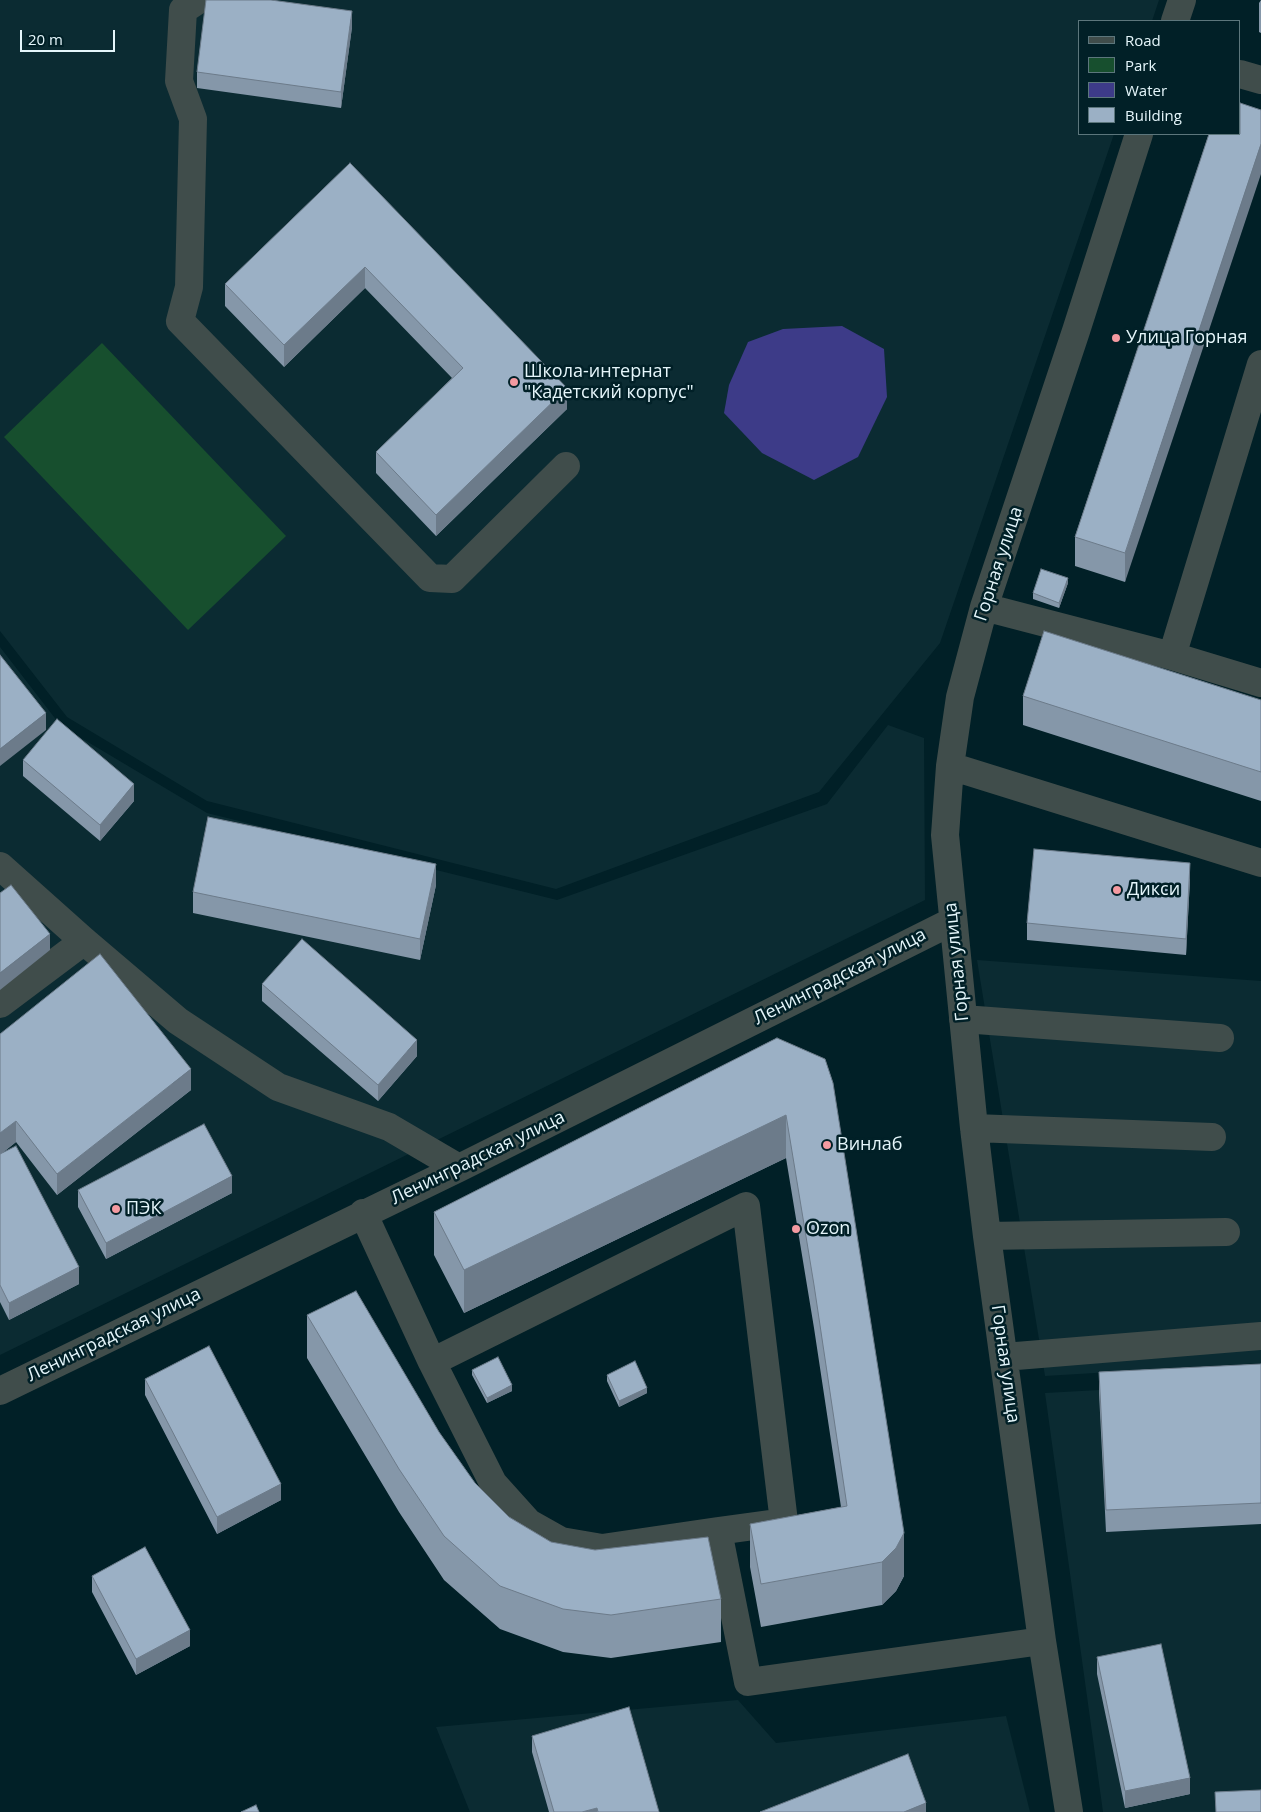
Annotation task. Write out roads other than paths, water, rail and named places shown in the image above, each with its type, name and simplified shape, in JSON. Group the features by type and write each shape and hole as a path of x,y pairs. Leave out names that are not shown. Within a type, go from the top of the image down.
{"street":[{"path":"198,0 183,10 179,81 193,119 189,287 180,321 430,578 452,579 566,466"},
{"path":"1175,20 1182,0"},
{"path":"1241,74 1261,80"},
{"name":"Горная улица","path":"1069,1812 1042,1641 987,1236 974,1128 945,835 950,766 960,697 984,607 1139,135"},
{"path":"1172,656 1261,364"},
{"path":"984,607 1172,656 1261,683"},
{"path":"950,766 1261,863"},
{"path":"0,866 178,1021 278,1088 389,1127 460,1168"},
{"name":"Ленинградская улица","path":"0,1391 460,1168 953,921"},
{"path":"0,1004 84,941"},
{"path":"963,1019 1220,1038"},
{"path":"974,1128 1212,1137"},
{"path":"363,1214 432,1362 493,1483 529,1523 561,1541 602,1548 784,1522 746,1206 432,1362"},
{"path":"987,1236 1226,1232"},
{"path":"1004,1357 1261,1336"},
{"path":"718,1531 748,1682 1042,1641"}],"water":[{"path":"842,326 884,349 887,397 858,457 814,480 762,453 724,413 729,385 748,342 783,329"}],"place":[{"name":"Улица Горная","path":"1116,338"},
{"name":"Школа-интернат \"Кадетский корпус\"","path":"514,382"},
{"name":"Дикси","path":"1117,890"},
{"name":"Винлаб","path":"827,1145"},
{"name":"ПЭК","path":"116,1209"},
{"name":"Ozon","path":"796,1229"}]}
